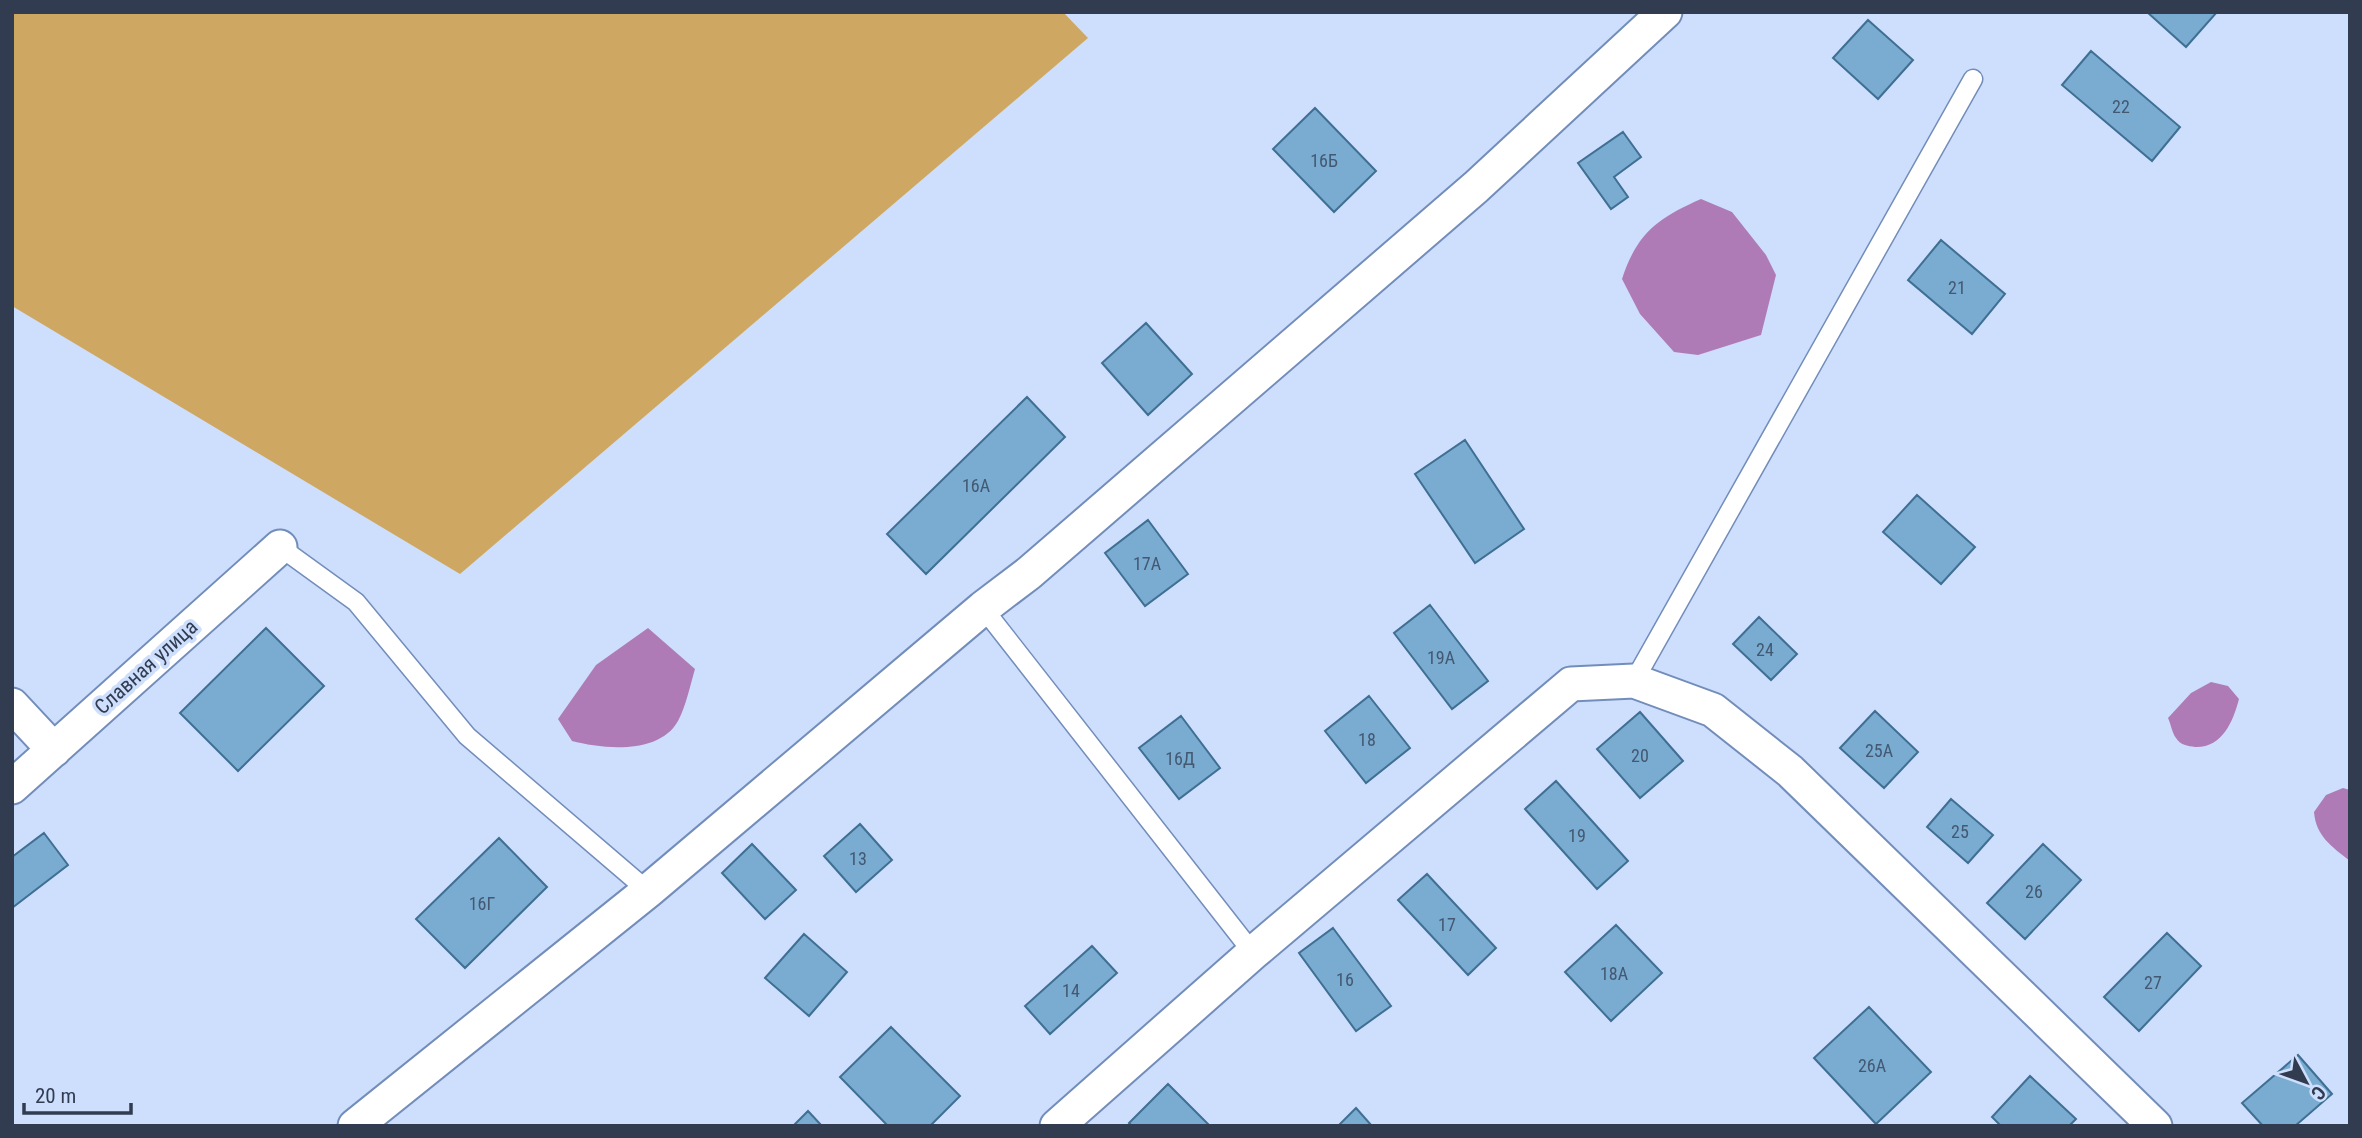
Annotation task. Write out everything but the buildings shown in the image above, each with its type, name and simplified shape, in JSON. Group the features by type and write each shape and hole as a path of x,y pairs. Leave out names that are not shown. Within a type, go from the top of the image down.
{"street":[{"path":"355,1126 648,891 983,608 1029,573 1476,187 1665,12"},
{"name":"Славная улица","path":"12,787 280,547"},
{"path":"1057,1126 1253,953 1571,684 1634,681 1713,710 1790,771 2155,1126"},
{"path":"12,705 54,750"}],"lane":[{"path":"1634,681 1973,79"},
{"path":"280,547 356,602 467,736 648,891"},
{"path":"983,608 1253,953"}],"shaded area":[{"path":"12,12 1063,12 1088,38 460,574 12,306"},
{"path":"1701,199 1732,212 1766,255 1776,275 1761,335 1698,355 1674,352 1640,314 1622,279 1642,238 1673,213"},
{"path":"648,628 695,669 678,721 658,740 630,747 599,746 572,741 558,719 596,665"},
{"path":"2211,682 2228,686 2239,699 2230,725 2212,743 2195,747 2182,744 2175,736 2168,718 2191,693"},
{"path":"2343,788 2350,790 2350,861 2321,834 2314,812 2326,795"}]}
